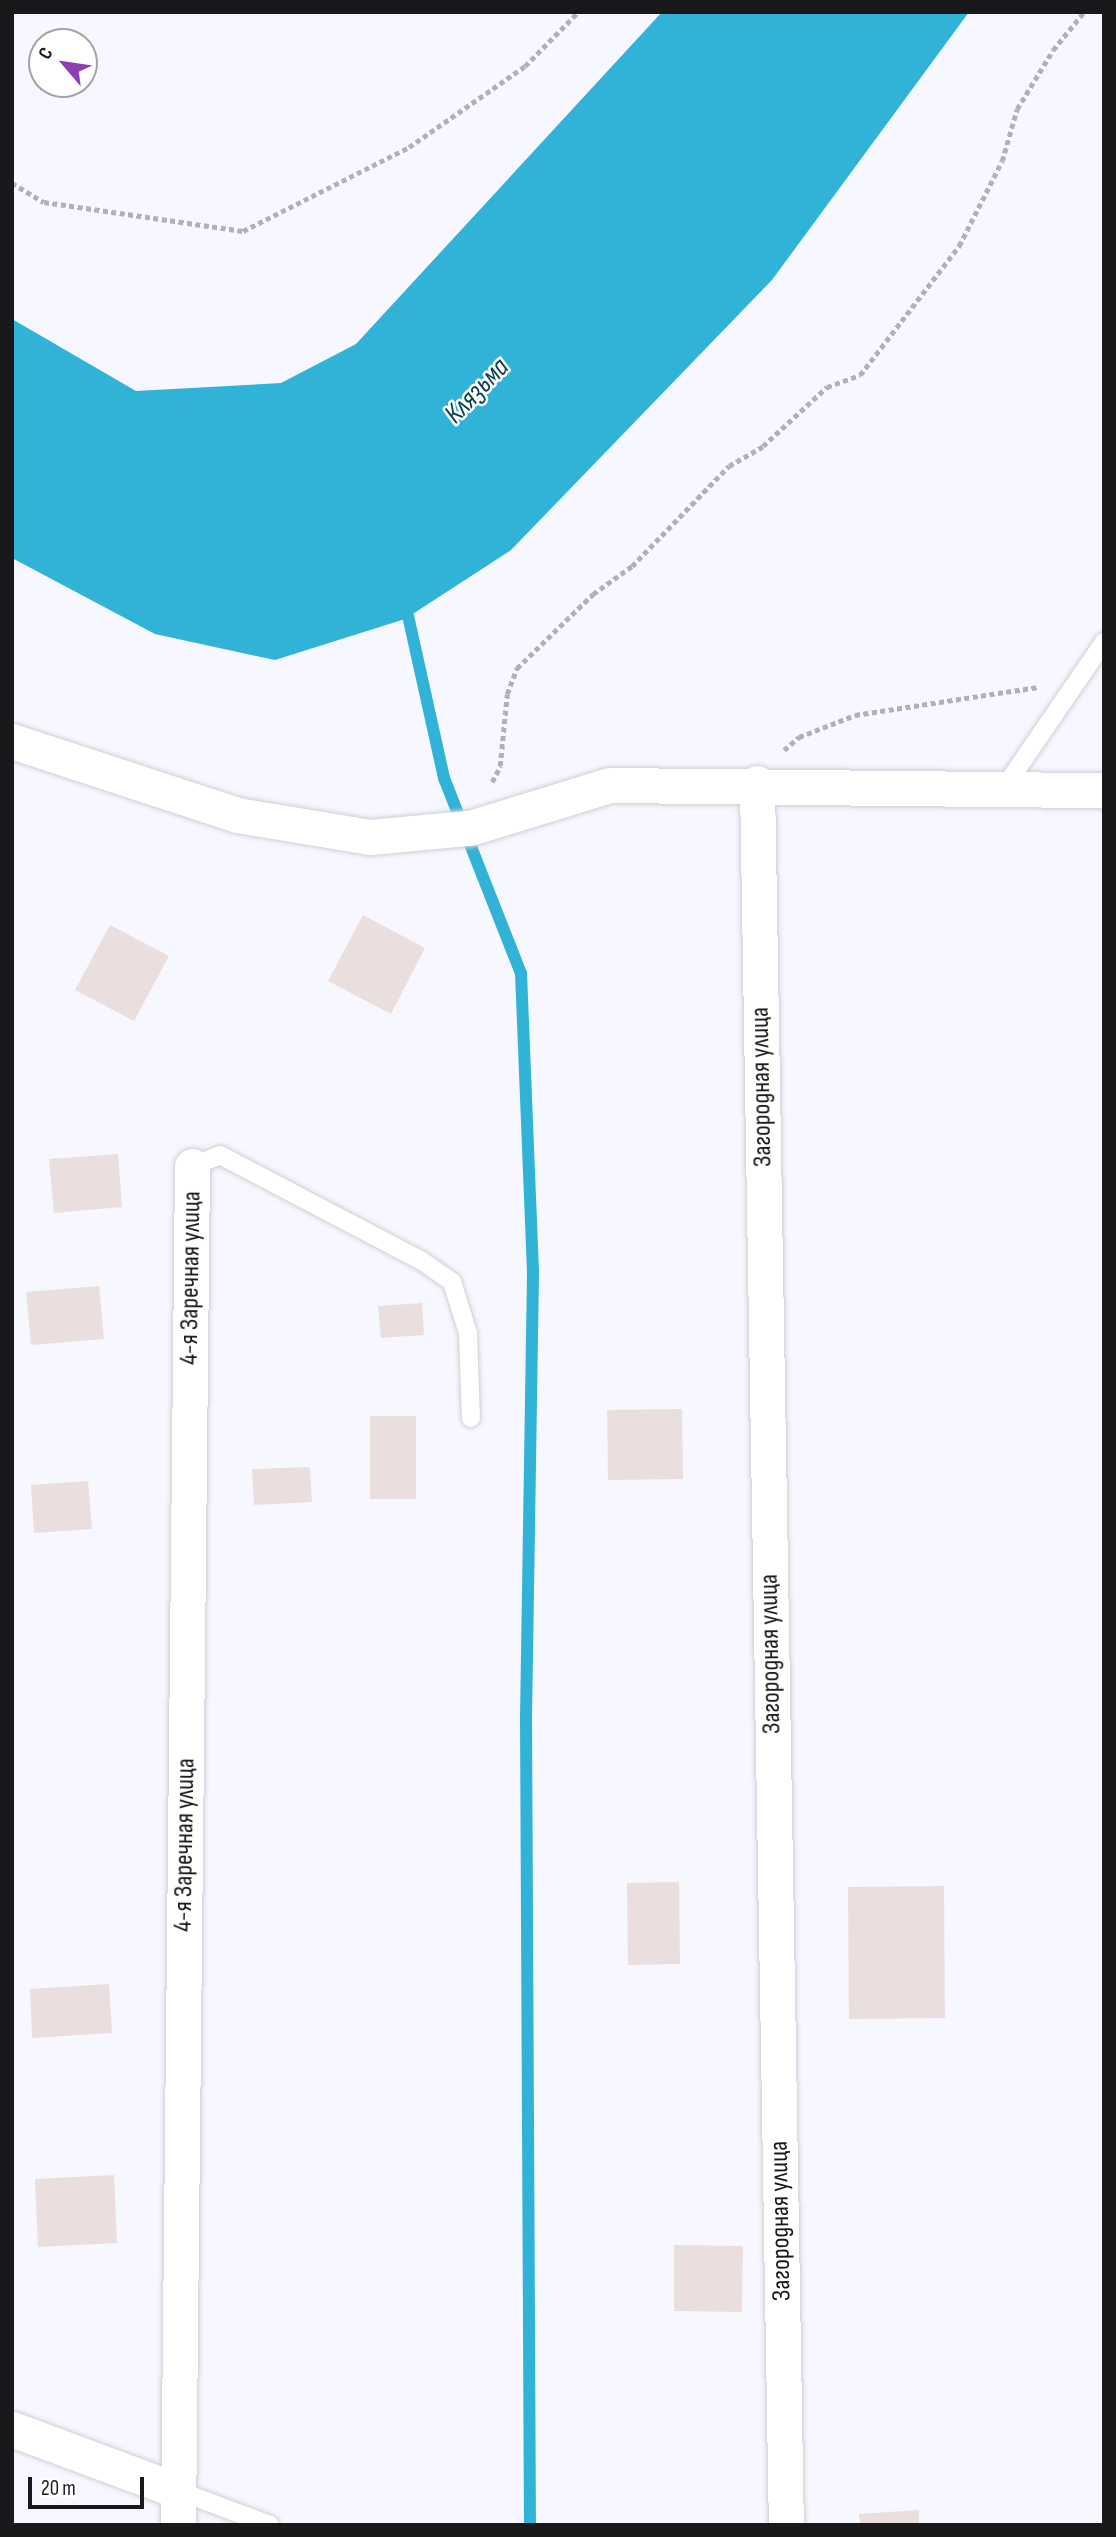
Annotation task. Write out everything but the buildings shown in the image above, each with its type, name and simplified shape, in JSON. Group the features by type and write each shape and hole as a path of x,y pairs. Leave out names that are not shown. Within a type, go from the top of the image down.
{"street":[{"path":"12,741 237,815 370,837 462,830 610,785 757,783 1104,790"},
{"name":"Загородная улица","path":"757,783 786,2525"},
{"name":"4-я Заречная улица","path":"179,2508 192,1166"},
{"path":"12,2429 179,2508"}],"lane":[{"path":"1004,788 1104,642"},
{"path":"192,1166 220,1155 422,1261 452,1282 468,1333 471,1418"},
{"path":"179,2508 270,2525"}],"path":[{"path":"12,184 44,202 243,231 409,146 525,66 578,12"},
{"path":"462,830 500,766 507,694 517,668 593,594 632,566 729,466 763,446 827,387 860,375 959,246 1002,162 1017,109 1052,50 1084,12"},
{"path":"757,783 799,737 855,715 1077,681"}],"water":[{"name":"Клязьма","path":"662,12 969,12 772,280 511,550 405,619 275,660 155,634 12,558 12,319 136,391 281,383 356,344"}],"waterway":[{"path":"405,602 444,778 521,973 533,1273 526,1715 530,2525"}]}
